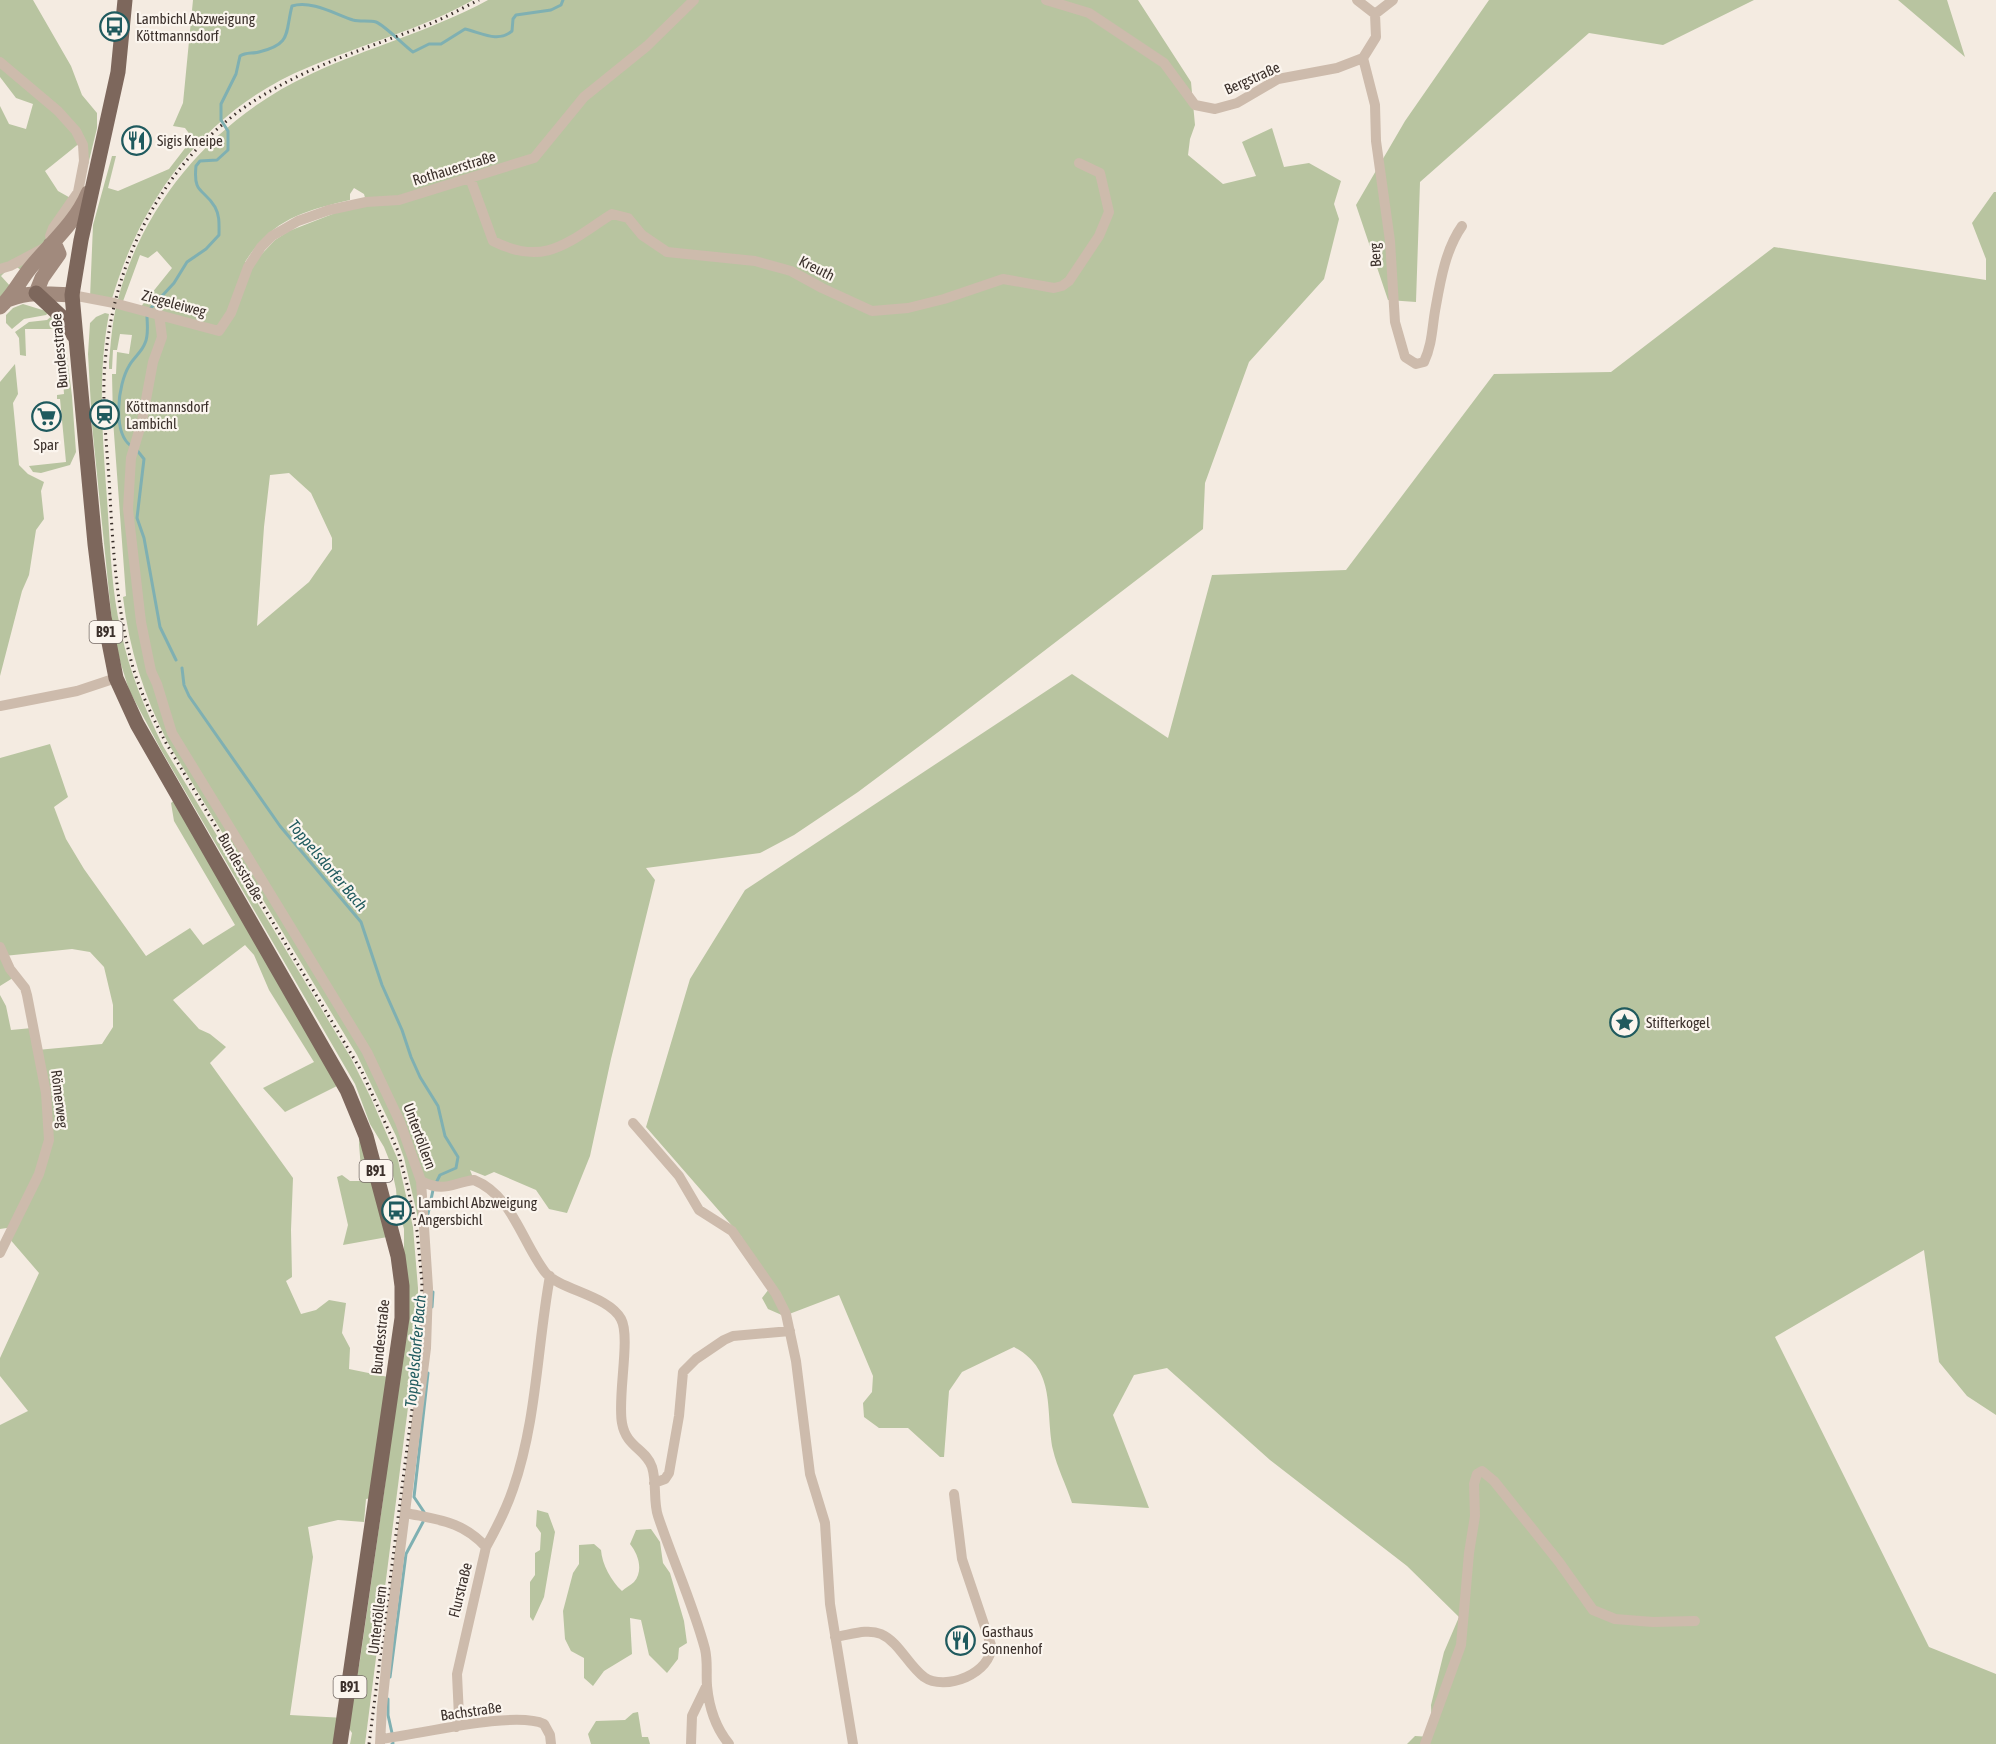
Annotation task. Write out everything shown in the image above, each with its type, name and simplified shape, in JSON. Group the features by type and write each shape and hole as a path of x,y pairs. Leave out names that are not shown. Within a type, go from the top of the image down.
{"main road":[{"name":"Bundesstraße","path":"125,0 118,72 81,240 72,295 95,544 106,634 116,678 134,717 347,1090 366,1136 398,1256 402,1286 402,1318 340,1744"},
{"path":"5,303 19,282 80,209 93,182"},
{"path":"36,293 42,278 59,254 52,244"},
{"path":"36,293 66,321 73,333 78,354"},
{"path":"5,303 20,295 36,293 72,295"}],"street":[{"name":"Rothauerstraße","path":"219,331 231,313 248,267 272,236 284,228 329,210 366,202 399,200 534,158 584,97 647,46 694,0"},
{"name":"Bergstraße","path":"1046,0 1089,13 1164,63 1195,105 1215,109 1237,103 1278,79 1338,68 1363,58"},
{"path":"1358,0 1375,14 1376,37 1363,58"},
{"path":"1375,14 1393,0"},
{"name":"Berg","path":"1363,58 1375,105 1376,141 1390,241 1395,322 1405,357 1416,364 1424,362 1428,354 1449,250 1461,226"},
{"path":"0,62 58,111 76,130 83,146 84,161 78,192 53,228 50,236 52,244 0,269"},
{"name":"Kreuth","path":"470,178 493,241 505,247 525,253 549,252 575,239 612,214 628,218 642,235 667,252 755,261 782,268 872,311 908,308 944,299 1003,279 1054,288 1062,286 1069,280 1100,236 1109,212 1100,173 1079,163"},
{"name":"Ziegeleiweg","path":"72,295 159,314 219,331"},
{"name":"Untertöllern","path":"159,314 162,337 148,381 147,400 133,454 128,509 141,622 151,671 177,743 367,1052 400,1122 421,1181 428,1271 426,1348 386,1662 380,1742"},
{"path":"0,706 78,691 116,678"},
{"name":"Römerweg","path":"0,947 10,969 27,994 46,1093 50,1129 48,1148 39,1174 1,1250"},
{"path":"633,1123 679,1176 699,1210 732,1231 776,1294 786,1314 796,1361 810,1474 825,1523 830,1604 853,1744"},
{"path":"421,1181 444,1188 474,1180 487,1186 515,1220 549,1276 609,1307 622,1321 625,1334 621,1373 622,1424 631,1444 649,1461 658,1517 675,1558 705,1651 707,1685 715,1722 729,1744"},
{"path":"486,1547 513,1489 527,1437 549,1276"},
{"path":"654,1483 665,1479 669,1473 679,1416 681,1377 688,1365 733,1336 790,1330"},
{"path":"1425,1744 1461,1645 1469,1553 1475,1516 1474,1484 1477,1474 1482,1471 1494,1481 1530,1526 1593,1610 1615,1619 1653,1622 1695,1621"},
{"path":"835,1637 870,1632 884,1635 914,1669 924,1677 937,1682 948,1682 966,1676 988,1661 991,1656 991,1645 962,1559 954,1494"},
{"name":"Flurstraße","path":"406,1514 458,1526 475,1536 486,1547 457,1674 459,1717 456,1727"},
{"path":"691,1744 692,1716 707,1685"},
{"name":"Bachstraße","path":"380,1742 496,1720 532,1720 544,1724 551,1744"}],"green space":[{"path":"0,0 33,0 71,66 82,95 97,113 97,128 88,165 81,142 45,171 58,191 74,200 50,236 22,271 13,264 1,276 11,287 0,297 0,106 9,124 26,129 33,104 16,98 0,77"},
{"path":"193,0 473,0 413,28 309,67 272,85 239,107 209,132 183,161 160,193 140,227 111,302 90,298 93,225 112,156 116,156 108,188 118,191 169,169 186,147 191,136 185,128 173,126 183,103"},
{"path":"488,0 1138,0 1191,82 1195,125 1188,155 1223,184 1256,176 1242,142 1272,128 1284,167 1309,163 1341,181 1334,204 1339,219 1324,279 1249,362 1205,483 1203,529 941,730 858,792 794,835 760,853 646,868 655,880 590,1156 567,1213 549,1209 536,1190 494,1172 485,1176 470,1170 474,1180 451,1187 421,1181 424,1232 418,1218 404,1158 396,1136 357,1055 168,743 145,690 129,635 123,597 126,596 113,420 112,374 116,374 117,352 129,354 132,335 120,334 117,350 113,350 112,369 109,369 109,362 117,303 129,266 145,231 165,197 188,167 215,139 277,92 311,74","holes":["354,188 364,194 366,201 289,231 275,240 258,258 245,262 255,247 278,226 304,213 350,200 350,194","157,251 172,268 139,309 122,304 140,255 148,258","289,473 311,493 332,538 332,549 309,582 257,626 270,475"]},
{"path":"1489,0 1754,0 1663,45 1589,33 1420,182 1416,302 1388,300 1356,205 1405,121"},
{"path":"1898,0 1947,0 1965,57"},
{"path":"1996,192 1996,1415 1967,1396 1939,1362 1924,1250 1775,1337 1929,1647 1996,1674 1996,1744 1407,1744 1415,1736 1432,1737 1431,1705 1444,1652 1459,1617 1407,1566 1270,1460 1167,1368 1134,1375 1113,1415 1149,1508 1072,1503 1053,1450 1047,1392 1043,1379 1028,1356 1014,1347 962,1372 949,1391 944,1457 940,1457 908,1428 879,1428 864,1417 863,1403 872,1392 873,1376 839,1295 784,1316 768,1309 762,1298 769,1289 741,1236 646,1127 690,979 745,890 1072,674 1168,738 1212,575 1346,570 1494,374 1611,372 1774,247 1986,280 1986,259 1972,223"},
{"path":"23,304 49,312 46,315 24,319 12,329 6,323 6,315 13,308"},
{"path":"105,313 109,314 103,357 102,422 111,559 117,613 133,675 163,746 351,1058 398,1160 413,1227 418,1288 418,1329 365,1744 350,1744 352,1733 348,1727 385,1486 404,1254 404,1229 390,1162 370,1124 355,1084 160,748 129,690 113,632 92,425 88,354 90,323"},
{"path":"53,315 64,333 76,452 70,465 41,473 33,472 29,466 66,462 60,399 57,399 57,395 64,394 59,329 25,329 26,356 20,355 19,338 15,332 29,322 47,320"},
{"path":"15,364 18,394 13,403 19,465 28,474 44,482 41,491 44,519 36,530 29,575 22,591 0,676 0,382"},
{"path":"50,744 68,797 54,807 66,839 84,869 146,956 190,928 203,945 235,925 174,821 171,803 179,796 343,1083 285,1112 263,1088 314,1062 269,990 254,955 245,945 173,1000 199,1029 210,1034 226,1047 210,1063 293,1178 292,1277 286,1281 301,1314 316,1310 329,1300 346,1303 342,1333 350,1348 349,1369 393,1378 377,1497 366,1499 364,1522 338,1520 308,1527 313,1557 290,1715 345,1718 340,1744 0,1744 0,1425 28,1411 0,1376 0,1358 39,1273 8,1237 13,1227 0,1229 0,995 6,1006 11,1030 32,1028 37,1050 102,1044 113,1027 113,1005 104,967 90,952 72,949 4,956 16,976 0,986 0,758"},
{"path":"360,1119 393,1236 343,1245 348,1225 337,1177 342,1175 350,1181 362,1181 359,1144"},
{"path":"537,1510 548,1513 555,1532 544,1597 533,1621 530,1617 530,1582 535,1575 535,1553 540,1550 541,1533 536,1526"},
{"path":"651,1529 660,1542 663,1563 670,1573 684,1621 687,1643 679,1648 678,1659 667,1673 649,1655 641,1620 630,1618 632,1654 604,1671 593,1686 584,1678 584,1658 571,1651 565,1639 563,1611 573,1573 579,1564 579,1545 594,1544 601,1550 608,1572 622,1591 634,1582 639,1572 637,1557 630,1544 636,1530"},
{"path":"638,1712 642,1737 648,1737 650,1744 591,1744 588,1734 596,1721 625,1720"}],"waterway":[{"name":"Toppelsdorfer Bach","path":"150,309 174,283 187,262 206,249 219,235 217,210 198,187 196,166 200,161 217,160 228,150 228,131 221,120 221,104 236,74 240,56 270,49 282,41 292,6 315,6 353,20 376,22 413,52 429,44 441,44 465,29 495,37 507,35 512,31 513,19 516,15 551,10 561,5 563,0"},
{"name":"Toppelsdorfer Bach","path":"131,446 121,430 120,396 125,374 146,340 147,315"},
{"name":"Toppelsdorfer Bach","path":"136,449 144,459 137,518 144,538 160,627 176,660"},
{"name":"Toppelsdorfer Bach","path":"182,668 184,685 189,696 280,826 361,922 382,985 411,1057 438,1106 445,1136 458,1157 456,1168 440,1175 437,1181"},
{"name":"Toppelsdorfer Bach","path":"428,1214 433,1190"},
{"name":"Toppelsdorfer Bach","path":"432,1307 433,1292"},
{"name":"Toppelsdorfer Bach","path":"424,1512 414,1497 428,1373"},
{"name":"Toppelsdorfer Bach","path":"390,1677 406,1554 423,1522"},
{"name":"Toppelsdorfer Bach","path":"388,1699 388,1715 392,1733"}],"railway":[{"path":"369,1744 421,1323 422,1282 417,1231 398,1151 362,1072 166,743 139,685 127,643 116,580 104,380 107,342 115,304 126,267 141,231 159,198 182,166 208,138 238,112 282,84 330,62 434,22 479,0"}],"place":[{"name":"Lambichl Abzweigung Köttmannsdorf","path":"115,27"},
{"name":"Sigis Kneipe","path":"136,140"},
{"name":"Köttmannsdorf Lambichl","path":"105,415"},
{"name":"Spar","path":"46,417"},
{"name":"Stifterkogel","path":"1625,1022"},
{"name":"Lambichl Abzweigung Angersbichl","path":"397,1211"},
{"name":"Gasthaus Sonnenhof","path":"961,1640"}]}
